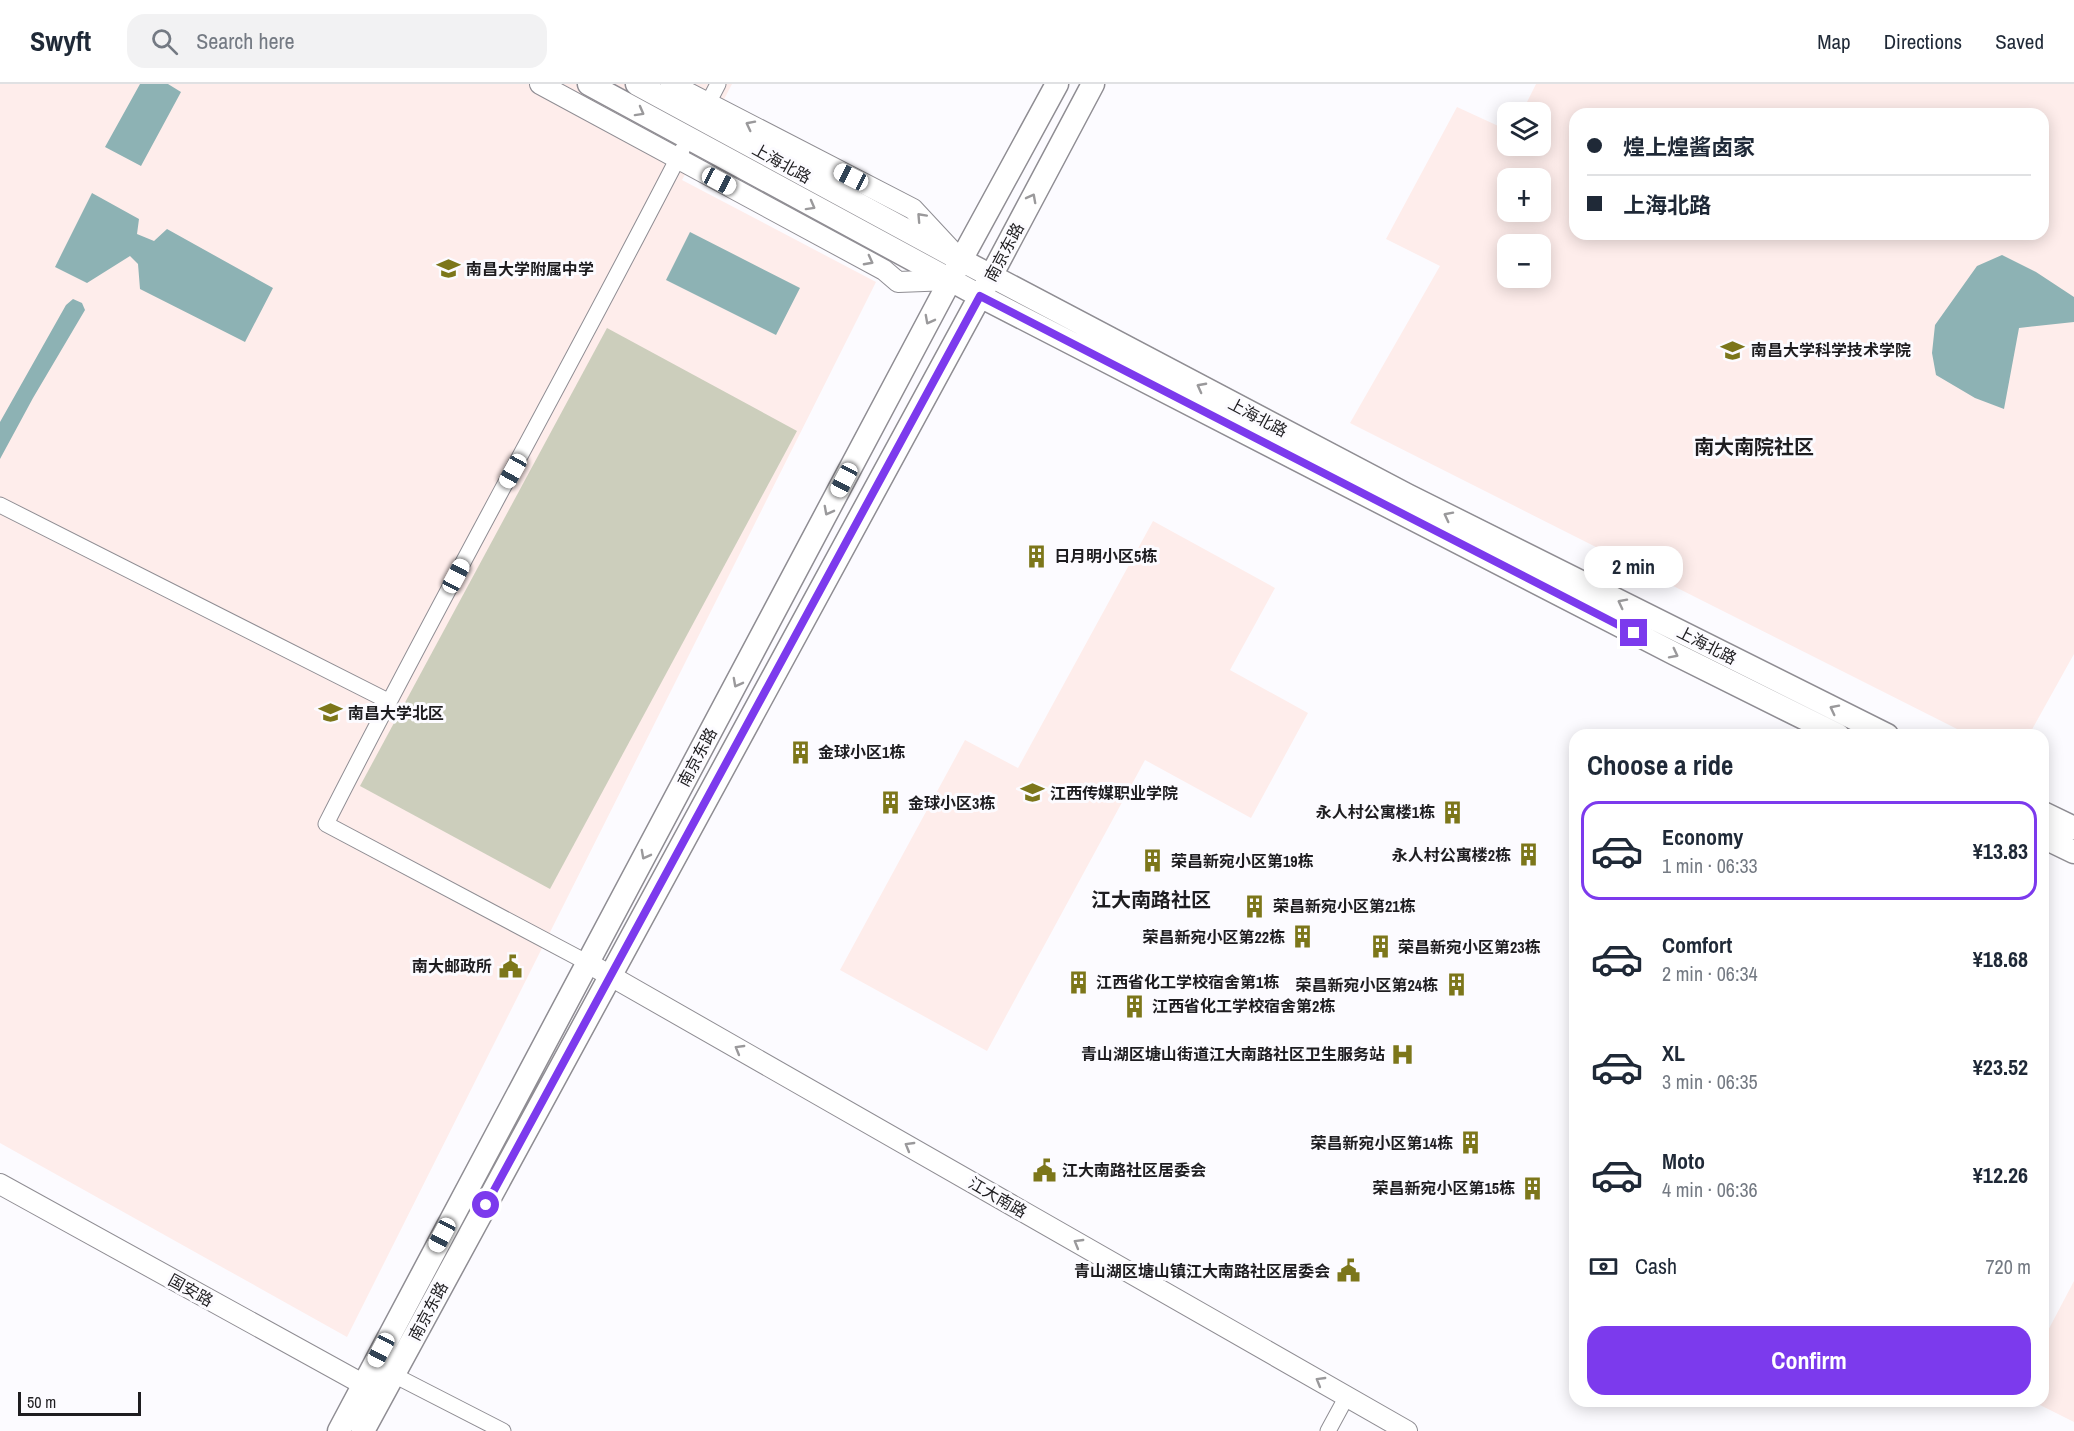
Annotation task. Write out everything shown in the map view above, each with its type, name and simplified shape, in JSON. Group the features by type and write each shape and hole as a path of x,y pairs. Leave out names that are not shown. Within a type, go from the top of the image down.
{"main road":[{"name":"上海北路","path":"589,84 683,149 955,271 991,276 1407,495 1875,729"},
{"name":"上海北路","path":"637,84 704,111 955,271 980,296 1665,649 1826,729"},
{"name":"南京东路","path":"363,1431 373,1390 373,1364 955,271 1057,84"},
{"name":"南京东路","path":"339,1431 373,1390 394,1375 1093,84"},
{"path":"2049,816 2074,828"},
{"path":"2049,840 2074,852"}],"street":[{"path":"540,84 683,149"},
{"path":"671,84 704,111"},
{"path":"588,963 326,824 388,701 718,84"},
{"path":"0,505 388,701"},
{"name":"江大南路","path":"588,963 1407,1431"},
{"name":"国安路","path":"0,1184 373,1390"},
{"path":"373,1364 503,1431"},
{"path":"1328,1431 1347,1396"}],"shaded area":[{"name":"南昌大学北区","path":"0,84 732,84 682,180 876,282 347,1337 0,1143"},
{"name":"南昌大学科学技术学院","path":"1536,84 2074,84 2074,654 2032,729 1957,729 1350,423 1440,266 1386,239 1457,107 1497,125 1497,156 1551,156 1551,102 1527,102"},
{"name":"江西传媒职业学院","path":"1153,521 1275,588 1230,670 1308,713 1251,818 1145,760 987,1051 840,970 965,740 1018,768"},
{"path":"2074,1281 2074,1422 2044,1407 2049,1407 2049,1329"}],"green space":[{"path":"607,328 797,431 550,889 360,786"}],"water":[{"path":"140,84 168,84 181,92 141,166 105,147"},
{"path":"92,193 139,219 137,234 154,241 167,229 273,288 245,342 140,289 138,264 130,256 87,283 55,267"},
{"path":"690,232 800,288 776,335 666,280"},
{"path":"2002,255 2036,272 2074,297 2074,322 2019,328 2004,409 1975,398 1936,375 1932,353 1935,325 1977,266"},
{"path":"73,299 82,303 85,310 0,459 0,422 66,305"}],"place":[{"name":"南昌大学附属中学","path":"448,269"},
{"name":"南昌大学科学技术学院","path":"1733,350"},
{"name":"日月明小区5栋","path":"1036,556"},
{"name":"南昌大学北区","path":"330,713"},
{"name":"金球小区1栋","path":"800,752"},
{"name":"江西传媒职业学院","path":"1032,793"},
{"name":"金球小区3栋","path":"890,803"},
{"name":"永人村公寓楼1栋","path":"1453,812"},
{"name":"永人村公寓楼2栋","path":"1529,855"},
{"name":"荣昌新宛小区第19栋","path":"1153,861"},
{"name":"荣昌新宛小区第21栋","path":"1255,906"},
{"name":"荣昌新宛小区第22栋","path":"1303,937"},
{"name":"荣昌新宛小区第23栋","path":"1380,947"},
{"name":"南大邮政所","path":"510,966"},
{"name":"江西省化工学校宿舍第1栋","path":"1078,982"},
{"name":"荣昌新宛小区第24栋","path":"1456,985"},
{"name":"江西省化工学校宿舍第2栋","path":"1134,1006"},
{"name":"青山湖区塘山街道江大南路社区卫生服务站","path":"1403,1054"},
{"name":"荣昌新宛小区第14栋","path":"1471,1143"},
{"name":"江大南路社区居委会","path":"1044,1170"},
{"name":"荣昌新宛小区第15栋","path":"1533,1188"},
{"name":"青山湖区塘山镇江大南路社区居委会","path":"1348,1271"}],"district":[{"name":"南大南院社区","path":"1754,447"},
{"name":"江大南路社区","path":"1151,900"}],"route":[{"path":"486,1205 980,296 1634,633"}]}
